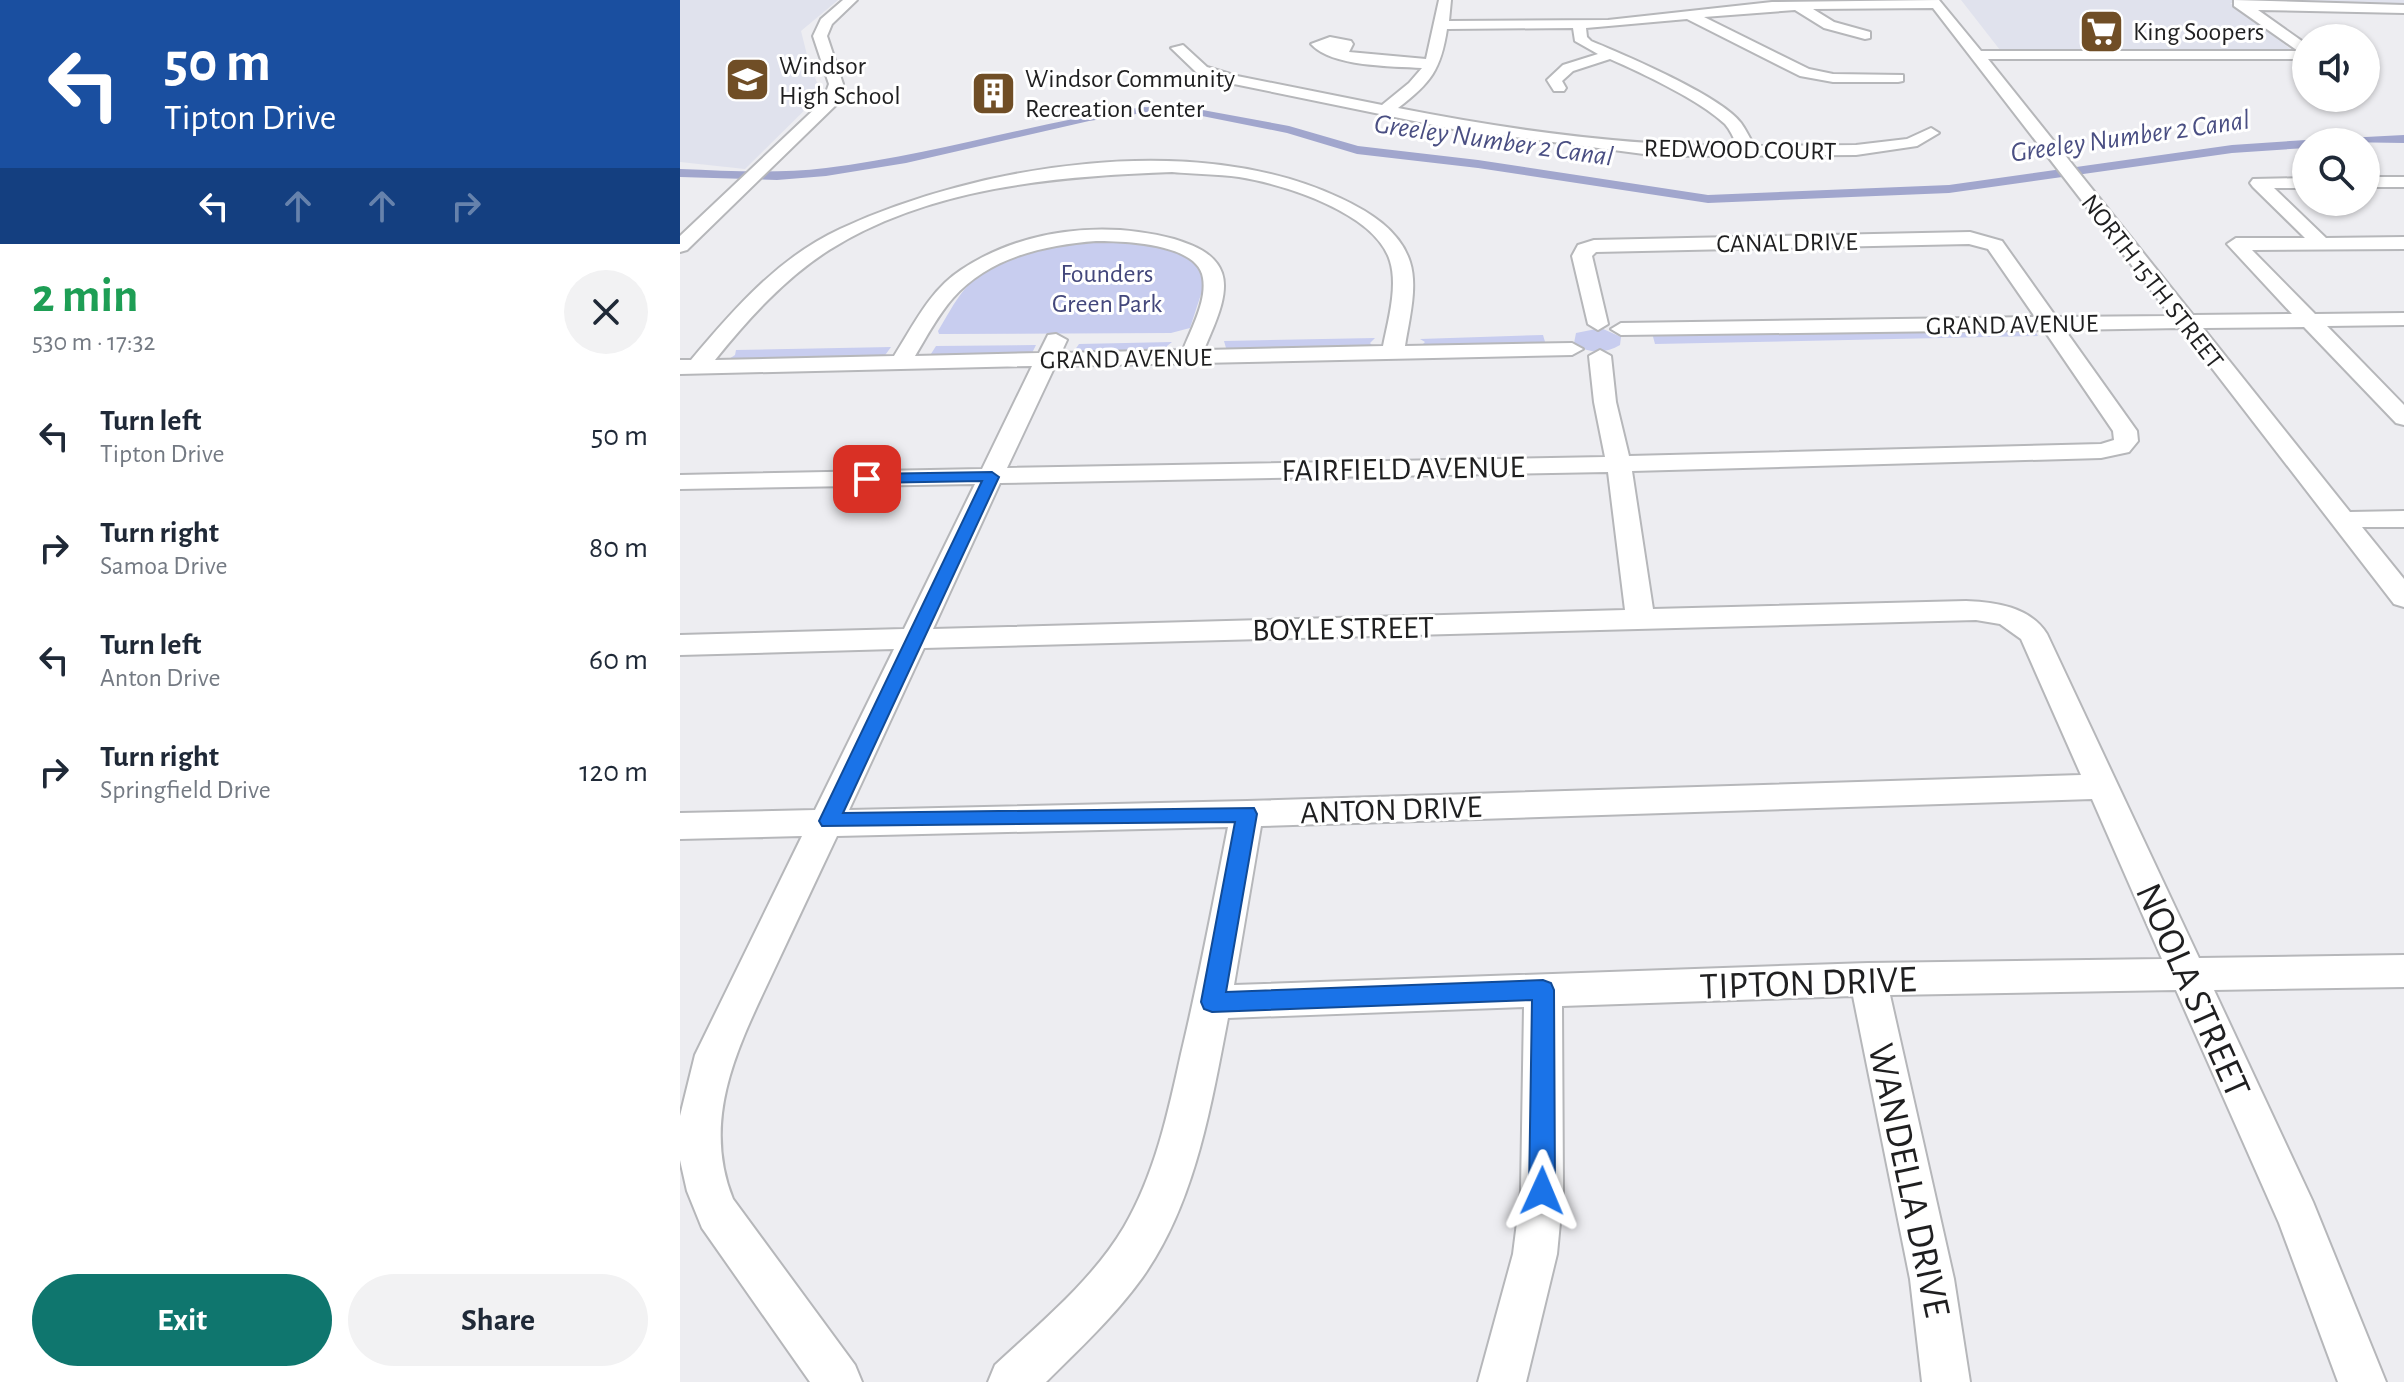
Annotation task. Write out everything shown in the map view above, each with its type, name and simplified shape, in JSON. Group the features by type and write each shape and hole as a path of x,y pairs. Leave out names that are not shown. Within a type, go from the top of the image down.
{"street":[{"path":"680,246 833,97 836,84 820,36 826,22 851,0"},
{"path":"1384,111 1418,85 1434,64 1445,0"},
{"path":"1442,25 1640,23 1797,5 1935,1"},
{"name":"NORTH 15TH STREET","path":"1935,1 2404,598"},
{"path":"2239,3 2404,9"},
{"path":"2239,3 2292,42"},
{"path":"1797,5 1829,25 1865,35"},
{"path":"1691,16 1805,73 1833,78 1898,78"},
{"path":"1579,25 1582,40 1647,70 1720,113 1734,124 1749,152"},
{"name":"REDWOOD COURT","path":"1178,48 1196,66 1222,77 1453,124 1659,151 1865,149 1911,143 1931,133"},
{"path":"1336,52 1391,62 1434,64"},
{"path":"1975,55 2292,52"},
{"path":"1559,88 1554,80 1560,72 1610,55"},
{"path":"689,367 714,347 751,303 787,271 844,233 919,204 994,183 1067,172 1145,167 1233,171 1282,181 1336,200 1382,230 1401,264 1394,343"},
{"path":"2380,182 2404,182"},
{"path":"2292,183 2259,183 2292,215"},
{"path":"2293,216 2321,243"},
{"path":"900,363 947,292 981,266 1045,243 1112,236 1171,244 1190,251 1208,266 1214,288 1194,347"},
{"name":"CANAL DRIVE","path":"1598,324 1582,256 1588,247 1970,238 1995,245 2049,324"},
{"path":"2404,243 2236,244 2404,418"},
{"name":"GRAND AVENUE","path":"1616,347 2049,324 2404,319"},
{"path":"1572,340 1598,324 1616,347 1605,402 1619,464 1640,620"},
{"path":"2049,324 2063,343"},
{"name":"GRAND AVENUE","path":"1616,347 2404,339"},
{"path":"1572,340 1616,347"},
{"name":"GRAND AVENUE","path":"689,367 900,363 1051,350 1572,340"},
{"name":"GRAND AVENUE","path":"680,347 914,342 1051,350"},
{"name":"FAIRFIELD AVENUE","path":"680,482 1619,464 2101,451 2124,443 2125,431 2063,343"},
{"path":"838,1382 717,1213 703,1182 697,1149 700,1103 715,1055 1051,350"},
{"path":"2342,520 2404,519"},
{"name":"BOYLE STREET","path":"680,645 1966,610 2005,613"},
{"name":"NOOLA STREET","path":"2005,613 2020,620 2033,634 2298,1217 2362,1382"},
{"name":"ANTON DRIVE","path":"680,826 1247,814 2101,787"},
{"path":"1012,1382 1079,1317 1137,1246 1162,1199 1179,1154 1212,1002 1247,814"},
{"name":"TIPTON DRIVE","path":"1212,1002 1868,979 2404,971"},
{"name":"WANDELLA DRIVE","path":"1868,979 1932,1279 1946,1382"},
{"path":"1502,1382 1535,1254 1542,1191 1543,990"}],"shaded area":[{"name":"Windsor High School","path":"680,0 838,0 801,31 810,67 822,93 745,169 680,162"},
{"path":"1961,0 2404,0 2404,6 2230,3 2292,50 2000,50"}],"green space":[{"name":"Founders Green Park","path":"1102,241 1147,244 1179,253 1191,261 1200,271 1204,285 1190,328 1171,333 939,334 964,290 992,267 1047,248"},
{"path":"2032,326 2038,336 1655,344 1652,333"},
{"path":"1601,328 1621,337 1620,345 1597,352 1574,343 1576,333"},
{"path":"1543,335 1546,345 1421,346 1425,342 1420,339"},
{"path":"1375,338 1370,343 1375,349 1221,352 1226,348 1224,341"},
{"path":"1172,342 1167,346 1167,353 1072,354 1079,344"},
{"path":"1036,345 1031,355 929,357 936,346"},
{"path":"891,347 883,358 726,361 735,355 736,350"}],"waterway":[{"name":"Greeley Number 2 Canal","path":"680,173 777,176 826,172 906,159 1089,118 1143,110 1197,112 1289,130 1357,150 1478,164 1708,199 1949,189 2232,149 2292,145"},
{"name":"Greeley Number 2 Canal","path":"2380,140 2404,139"}],"place":[{"name":"King Soopers","path":"2102,31"},
{"name":"Windsor High School","path":"748,80"},
{"name":"Windsor Community Recreation Center","path":"994,93"}],"route":[{"path":"867,479 992,477 829,821 1247,814 1212,1002 1543,990 1542,1191"}]}
